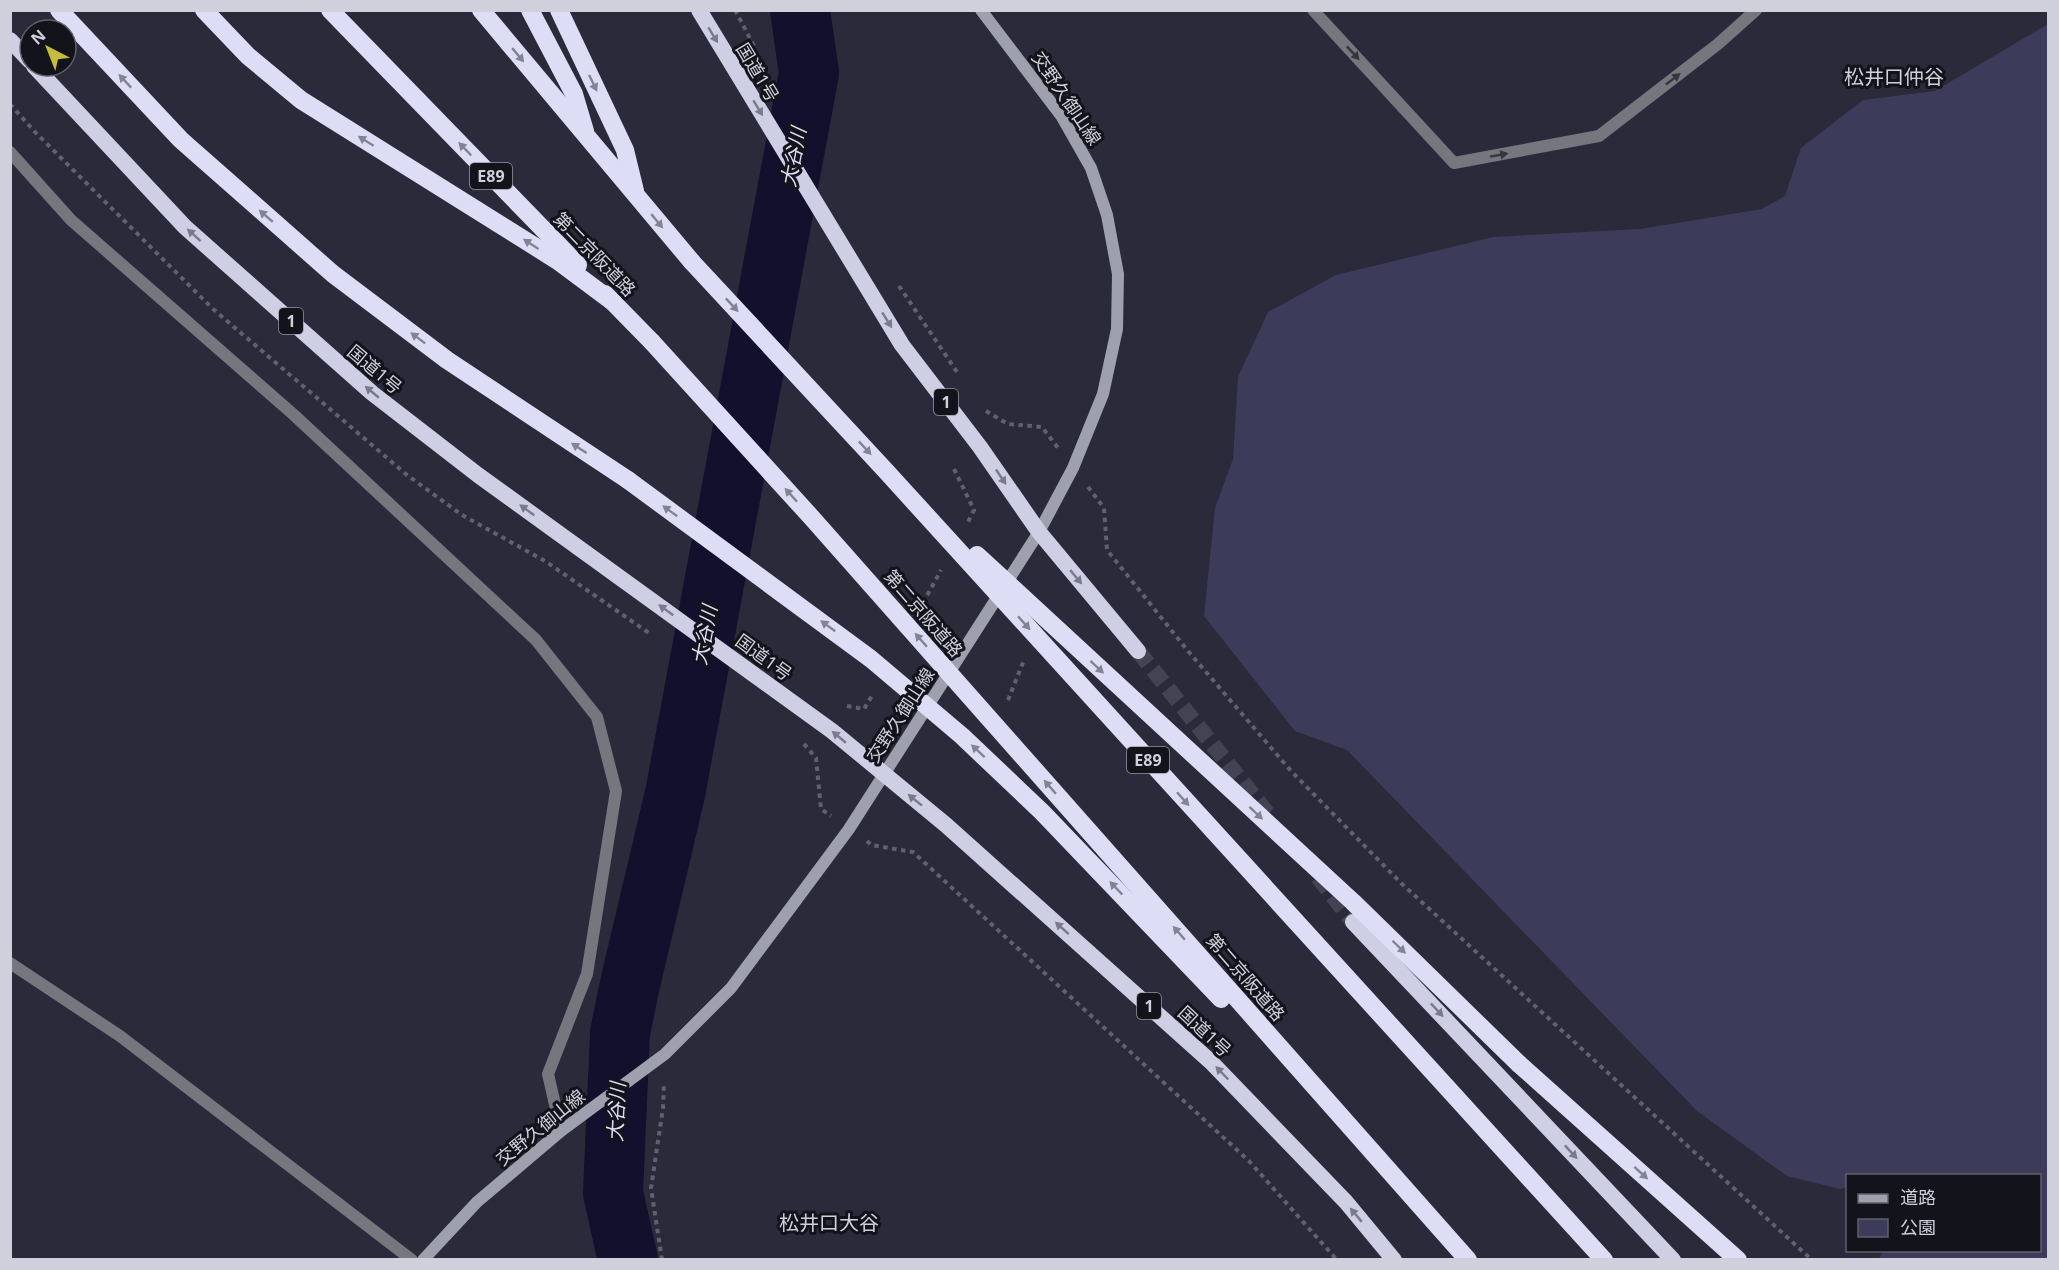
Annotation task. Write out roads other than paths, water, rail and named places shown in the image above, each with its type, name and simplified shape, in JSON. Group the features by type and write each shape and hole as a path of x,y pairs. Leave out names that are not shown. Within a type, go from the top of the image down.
{"highway":[{"path":"59,10 181,140 333,274 447,360 628,480 872,659 962,736 1042,812 1418,1203"},
{"path":"204,10 248,56 301,100 558,261 613,302"},
{"name":"第二京阪道路","path":"330,10 652,342 820,527 1468,1260"},
{"name":"E89","path":"481,10 692,262 885,470 1604,1260"},
{"path":"530,10 574,94 587,137"},
{"path":"559,10 625,150 636,196"},
{"name":"国道1号","path":"699,10 902,345 980,447 1039,532 1138,651"},
{"name":"国道1号","path":"45,78 185,227 372,393 478,475 832,731 946,825 1211,1062 1346,1202 1394,1260"},
{"path":"885,470 1353,902 1519,1064 1738,1260"},
{"path":"1353,922 1673,1260"}],"main road":[{"name":"交野久御山線","path":"423,1260 477,1202 561,1131 665,1054 731,988 849,829 1039,532 1073,468 1102,394 1117,329 1118,274 1107,214 1091,168 1062,117 981,10"}],"street":[{"path":"1313,10 1454,163 1599,136 1718,44 1756,10"},
{"path":"10,152 71,220 294,416 536,640 597,717 616,791 587,974 548,1074 561,1131"},
{"path":"10,963 120,1036 412,1260"}],"waterway":[{"name":"大谷川","path":"628,1260 613,1193 620,1033 675,794 809,73 800,10"}],"tunnel":[{"path":"1138,651 1272,819"},
{"path":"1318,877 1353,922"}],"district":[{"name":"松井口仲谷","path":"1894,76"},
{"name":"松井口大谷","path":"829,1222"}]}
